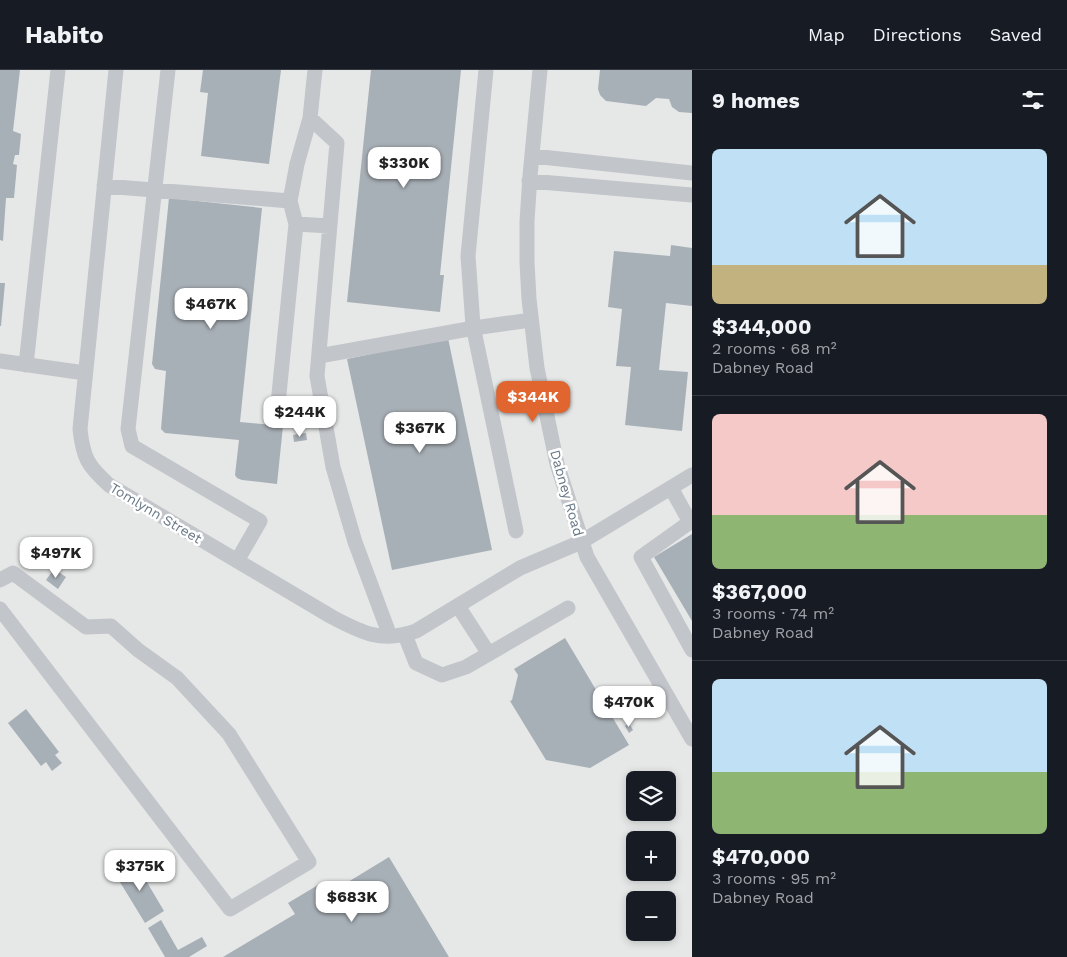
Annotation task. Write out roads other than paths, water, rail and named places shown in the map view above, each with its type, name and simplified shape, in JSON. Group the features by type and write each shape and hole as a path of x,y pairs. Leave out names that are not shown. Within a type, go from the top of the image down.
{"street":[{"path":"26,365 58,70"},
{"name":"Tomlynn Street","path":"116,70 85,373 80,430 82,450 97,474 109,485 237,561 360,632 384,637 397,635"},
{"path":"168,70 128,429 132,446 260,522 237,561"},
{"path":"315,70 310,118 296,164 290,201 296,224 278,404 323,410"},
{"path":"486,70 468,256 474,328 516,531"},
{"name":"Dabney Road","path":"540,70 529,181 527,262 537,368 558,464 587,557 692,739"},
{"path":"310,118 338,143 317,376 333,467 356,542 397,635 416,663 442,675 466,668 568,608"},
{"path":"532,156 692,173"},
{"path":"529,181 692,195"},
{"path":"104,186 290,201"},
{"path":"296,224 330,226"},
{"path":"319,356 474,328 531,320"},
{"path":"0,361 85,373"},
{"path":"397,635 416,631 520,568 581,542 692,475"},
{"path":"671,488 690,522 641,557 692,650"},
{"path":"0,580 13,573 86,627 111,626 138,650 177,678 229,734 309,862 230,909 0,609"},
{"path":"458,606 489,654"}]}
